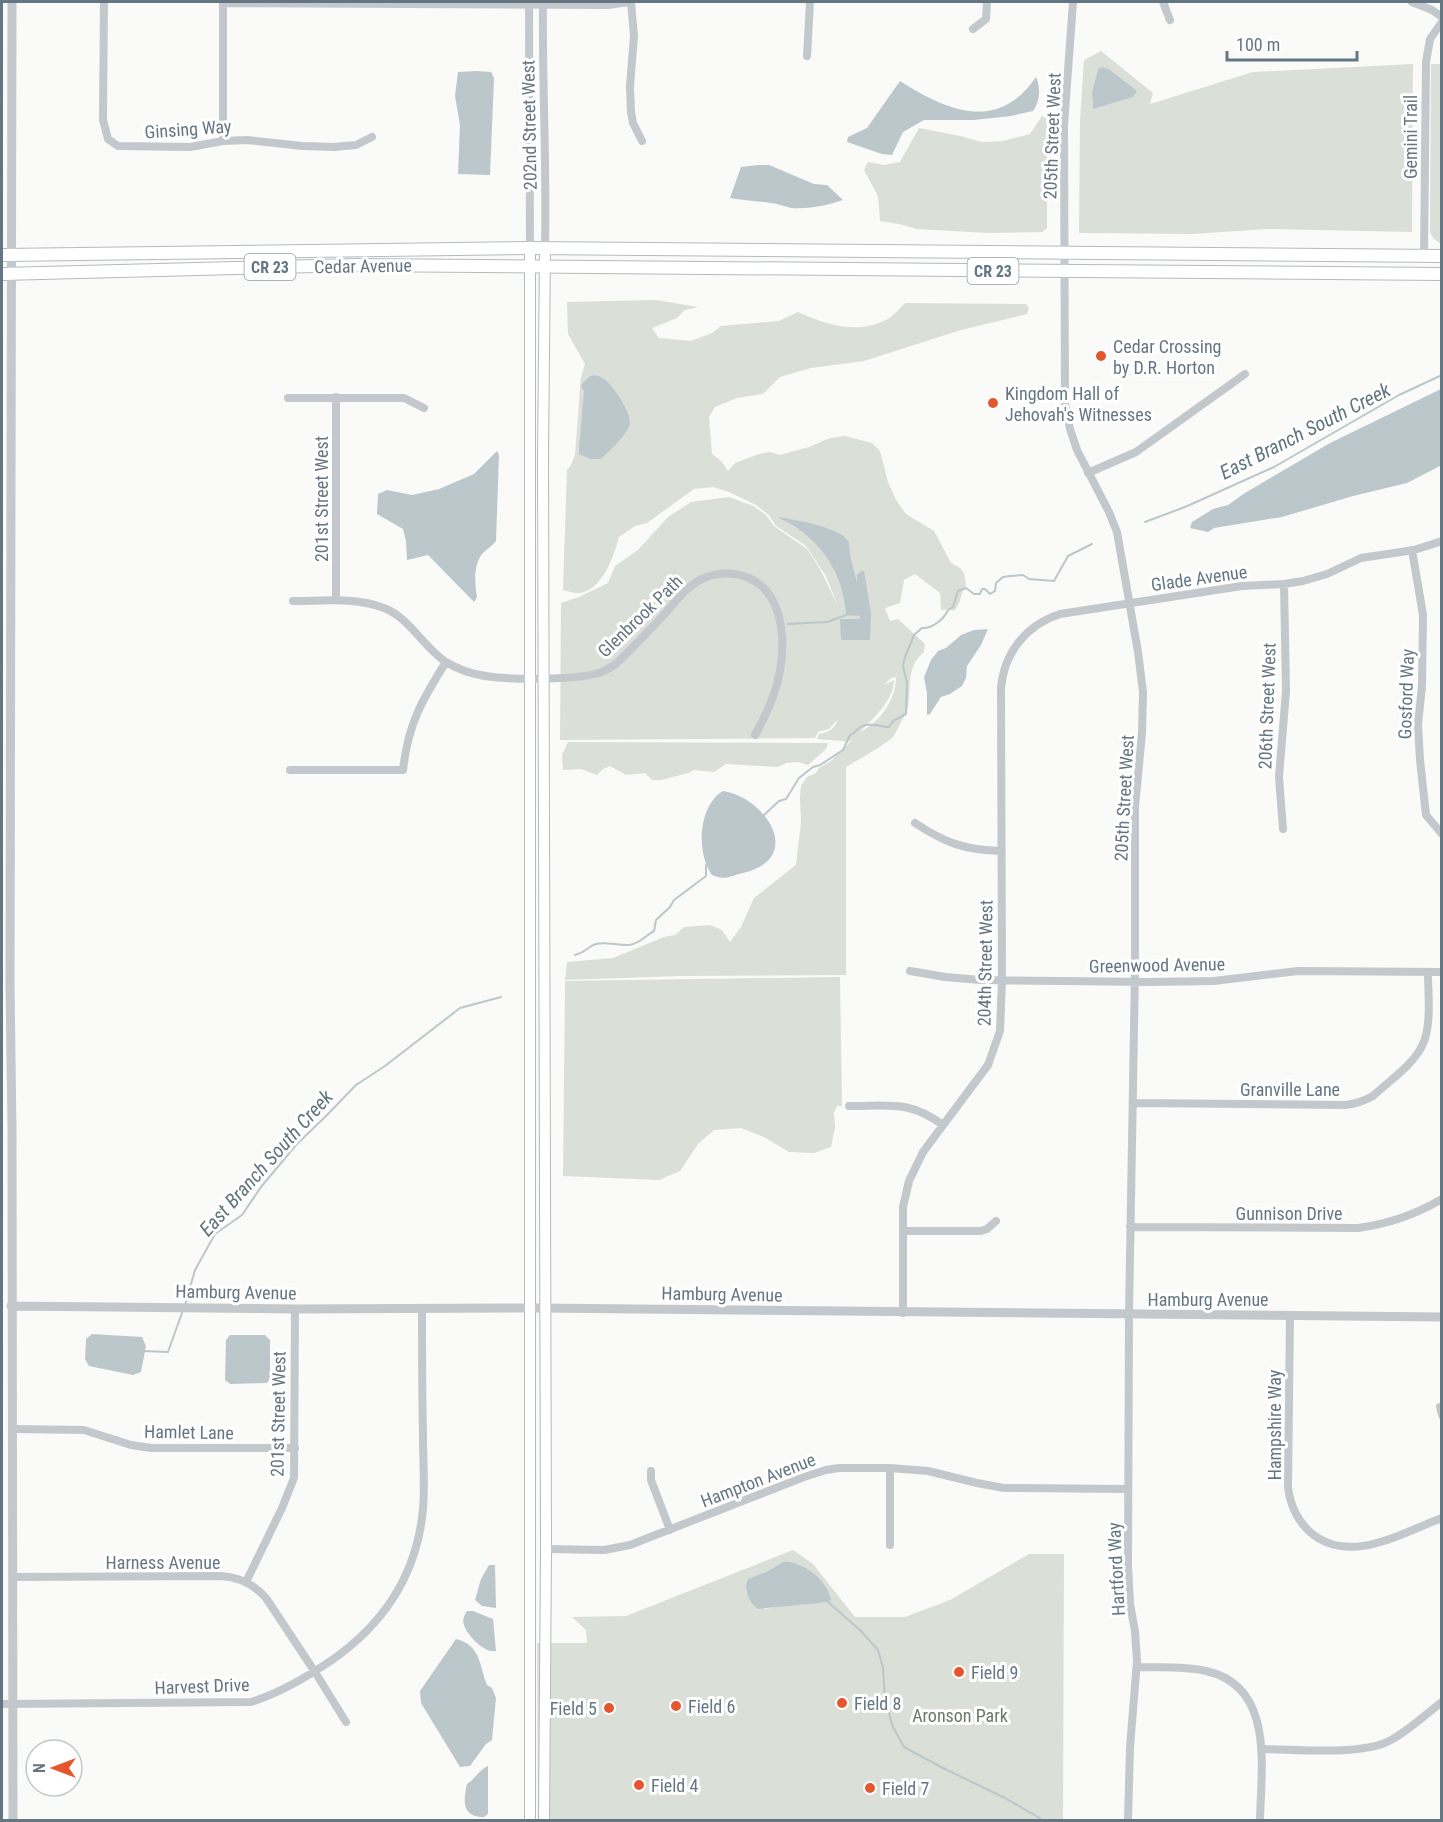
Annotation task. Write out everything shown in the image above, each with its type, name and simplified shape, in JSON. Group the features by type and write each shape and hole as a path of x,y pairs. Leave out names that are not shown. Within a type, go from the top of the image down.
{"main road":[{"name":"Cedar Avenue","path":"6,255 530,248"},
{"name":"CR 23","path":"530,248 1442,256"},
{"path":"530,248 529,678 537,1308 546,1549 544,1821"},
{"path":"530,1821 544,678 545,248"},
{"name":"Cedar Avenue","path":"6,274 357,265 545,266"},
{"name":"CR 23","path":"545,266 1442,274"}],"street":[{"path":"12,2 6,255 6,1306 13,1429 13,1821"},
{"name":"Ginsing Way","path":"104,2 103,120 106,133 118,146 180,147 247,140 334,147 356,145 372,137"},
{"path":"223,141 223,2 608,5 630,2 634,36 630,106 633,123 642,141"},
{"path":"807,56 810,2"},
{"path":"973,29 986,19 987,2"},
{"name":"205th Street West","path":"1073,2 1064,125 1066,410 1073,439 1117,532 1141,668 1143,705 1136,807 1129,1315"},
{"path":"1163,2 1170,20"},
{"path":"1412,2 1432,10 1442,20"},
{"name":"202nd Street West","path":"529,3 530,248"},
{"name":"202nd Street West","path":"543,3 545,248"},
{"name":"Gemini Trail","path":"1424,256 1426,62 1430,39 1442,20"},
{"path":"1088,473 1136,452 1245,375"},
{"name":"201st Street West","path":"336,397 336,600"},
{"path":"288,398 404,398 424,408"},
{"name":"Glade Avenue","path":"1001,693 1003,675 1010,655 1018,642 1032,628 1050,617 1131,604 1159,597 1242,585 1284,585 1316,578 1360,558 1412,550 1442,541"},
{"name":"Gosford Way","path":"1412,550 1423,615 1422,686 1418,724 1420,759 1426,815 1442,834"},
{"name":"Glenbrook Path","path":"292,601 336,600 375,604 396,614 446,662 481,676 584,677 605,671 622,658 682,595 702,579 714,574 728,573 743,576 753,580 767,592 778,612 780,623 781,653 777,684 755,735"},
{"name":"206th Street West","path":"1282,829 1279,777 1286,691 1284,585"},
{"path":"290,770 403,770 405,749 416,713 446,662"},
{"name":"204th Street West","path":"903,1313 904,1198 912,1173 923,1152 984,1072 995,1049 1001,1022 1001,693"},
{"path":"915,823 943,840 960,847 1001,851"},
{"name":"Greenwood Avenue","path":"910,971 957,978 1135,981 1214,981 1298,971 1442,972"},
{"name":"Granville Lane","path":"1132,1103 1334,1105 1364,1101 1373,1096 1407,1065 1423,1045 1427,1024 1428,972"},
{"path":"849,1106 909,1107 928,1114 943,1125"},
{"name":"Gunnison Drive","path":"1130,1227 1358,1228 1401,1219 1442,1199"},
{"path":"903,1231 981,1231 996,1221"},
{"name":"Hamburg Avenue","path":"6,1306 295,1309 537,1308 1442,1317"},
{"name":"Harvest Drive","path":"2,1704 251,1702 269,1697 315,1672 353,1645 380,1617 400,1586 418,1541 423,1507 422,1308"},
{"name":"201st Street West","path":"246,1582 291,1487 295,1471 295,1309"},
{"name":"Hartford Way","path":"1128,1821 1130,1747 1137,1667 1136,1639 1128,1584 1129,1315"},
{"name":"Hampshire Way","path":"1290,1316 1288,1487 1292,1506 1302,1523 1324,1541 1351,1547 1372,1545 1442,1518"},
{"name":"Hamlet Lane","path":"13,1429 84,1430 151,1448 295,1448"},
{"name":"Hampton Avenue","path":"546,1549 613,1549 630,1545 819,1471 844,1468 928,1471 1004,1488 1128,1489"},
{"path":"890,1468 890,1545"},
{"path":"651,1471 651,1480 670,1530"},
{"name":"Harness Avenue","path":"14,1577 221,1576 246,1582 266,1598 345,1722"},
{"path":"1137,1667 1199,1670 1224,1677 1238,1688 1252,1706 1258,1723 1261,1749 1260,1821"},
{"path":"1261,1749 1359,1749 1376,1746 1394,1739 1442,1702"}],"green space":[{"path":"2,33 3,33 2,181"},
{"path":"1101,51 1153,93 1150,104 1253,72 1413,64 1412,232 1267,229 1192,234 1079,233 1080,121 1084,60","holes":["1098,69 1132,97 1093,108 1092,92"]},
{"path":"1431,64 1441,64 1441,244 1433,238 1430,232"},
{"path":"1042,116 1047,119 1047,228 1042,232 988,233 917,229 880,221 878,196 864,170 868,162 884,165 900,162 919,128 982,142 1003,141 1030,134"},
{"path":"656,300 698,307 685,310 677,318 652,328 659,338 691,341 712,333 721,326 779,321 798,312 831,324 854,327 876,324 888,319 905,303 1026,304 1029,308 1027,314 961,330 864,361 811,368 780,377 763,394 737,398 715,407 709,417 712,454 728,471 735,463 759,454 770,452 780,455 830,438 845,436 872,443 880,451 888,482 896,500 906,514 934,531 951,563 964,573 966,585 954,611 941,610 940,593 915,574 904,580 900,603 885,608 890,621 898,619 925,644 924,652 914,664 910,678 908,708 894,735 884,744 846,767 846,975 679,976 565,980 567,962 613,958 664,937 675,935 684,927 710,925 722,930 730,942 741,927 754,898 796,865 801,822 801,786 807,777 832,760 853,739 848,742 817,739 819,734 833,728 838,719 829,729 818,732 815,738 560,740 561,603 608,583 615,566 638,550 668,517 691,502 729,497 753,506 766,515 774,526 807,549 820,569 838,606 826,576 806,546 775,525 769,515 756,505 713,487 694,489 647,523 635,526 619,537 610,563 593,587 578,593 563,590 567,469 575,455 581,377 585,364 568,334 567,302","holes":["896,677 886,709 860,732 886,702 894,680 884,685 891,678"]},
{"path":"568,742 828,743 826,749 808,765 798,762 786,763 778,767 726,764 714,772 694,770 662,780 652,780 645,773 626,775 610,766 597,775 581,769 563,770 562,755"},
{"path":"2,813 3,1040 2,1040"},
{"path":"840,977 842,1106 837,1106 834,1113 835,1127 831,1147 814,1153 789,1152 764,1137 741,1128 714,1130 698,1144 680,1171 659,1180 563,1176 565,981"},
{"name":"Aronson Park","path":"793,1550 813,1564 855,1617 905,1617 950,1600 1029,1554 1064,1554 1063,1820 538,1820 537,1643 587,1643 586,1630 572,1617 626,1616","holes":["783,1562 805,1567 815,1576 830,1594 828,1602 792,1604 765,1609 746,1592 748,1580"]}],"shaded area":[{"path":"1102,67 1110,70 1137,91 1133,97 1093,109 1092,92 1098,69"},
{"path":"458,72 491,72 494,78 490,175 458,174 460,125 455,96"},
{"path":"1036,77 1039,95 1033,111 974,120 924,120 903,132 892,155 882,154 847,142 848,137 867,128 900,81 954,108 989,111 1005,105 1021,94"},
{"path":"769,165 814,184 827,185 843,200 817,207 791,208 779,204 730,198 741,167"},
{"path":"590,376 599,376 616,392 630,423 613,448 600,459 591,459 579,454 584,391 581,387"},
{"path":"1441,389 1442,465 1407,483 1282,517 1214,528 1208,532 1190,528 1192,522 1213,509 1228,505 1330,443"},
{"path":"497,451 499,455 496,541 482,554 477,564 475,581 477,597 474,602 428,555 407,560 403,529 377,514 378,494 387,490 412,495 439,489 474,474"},
{"path":"777,517 826,528 848,541 857,583 857,575 864,571 871,614 870,640 841,640 840,619 860,619 860,614 859,616 846,615 844,599 834,569 816,544 791,524"},
{"path":"988,629 981,645 967,666 966,678 962,686 941,697 927,715 924,677 931,660 938,651 946,648 961,635 974,630"},
{"path":"723,791 753,804 772,829 775,842 772,855 762,865 725,878 712,875 703,855 702,843 704,818 708,807"},
{"path":"92,1334 142,1337 146,1346 141,1372 133,1375 89,1366 85,1359 86,1339"},
{"path":"230,1335 265,1335 270,1340 270,1378 267,1383 230,1384 225,1380 226,1340"},
{"path":"783,1562 798,1564 813,1573 825,1586 831,1600 758,1609 748,1596 746,1588 748,1579"},
{"path":"489,1565 495,1565 496,1608 482,1606 475,1600 481,1579"},
{"path":"467,1611 493,1619 496,1651 482,1647 469,1634 463,1621"},
{"path":"456,1639 475,1651 487,1685 492,1688 496,1698 492,1740 486,1744 470,1766 460,1767 421,1703 420,1691"},
{"path":"488,1766 488,1814 484,1817 477,1816 468,1811 466,1807 467,1784"}],"waterway":[{"name":"East Branch South Creek","path":"1145,522 1185,507 1274,467 1399,395 1442,375"},
{"name":"East Branch South Creek","path":"764,815 779,801 786,799 799,778 843,750 850,735 861,727 868,724 889,727 893,721 906,714 907,683 903,666 914,635 922,628 930,627 941,620 953,607 958,591 966,588 974,594 980,594 982,589 985,589 990,594 995,591 996,583 1003,577 1010,576 1023,575 1029,579 1054,581 1068,556 1092,544"},
{"path":"788,624 827,622 846,615"},
{"name":"East Branch South Creek","path":"575,955 596,944 629,945 640,941 654,931 656,920 674,900 706,876 706,865"},
{"name":"East Branch South Creek","path":"185,1305 195,1270 215,1234 242,1215 261,1187 296,1145 356,1085 385,1066 460,1008 501,997"},
{"name":"East Branch South Creek","path":"143,1351 168,1352 183,1310"},
{"path":"828,1602 861,1631 878,1650 883,1668 885,1700 893,1727 904,1747 1005,1798 1041,1820"}],"place":[{"name":"Cedar Crossing by D.R. Horton","path":"1101,356"},
{"name":"Kingdom Hall of Jehovah's Witnesses","path":"993,403"},
{"name":"Field 9","path":"959,1672"},
{"name":"Field 8","path":"842,1703"},
{"name":"Field 6","path":"676,1706"},
{"name":"Field 5","path":"609,1708"},
{"name":"Field 4","path":"639,1785"},
{"name":"Field 7","path":"870,1788"}]}
